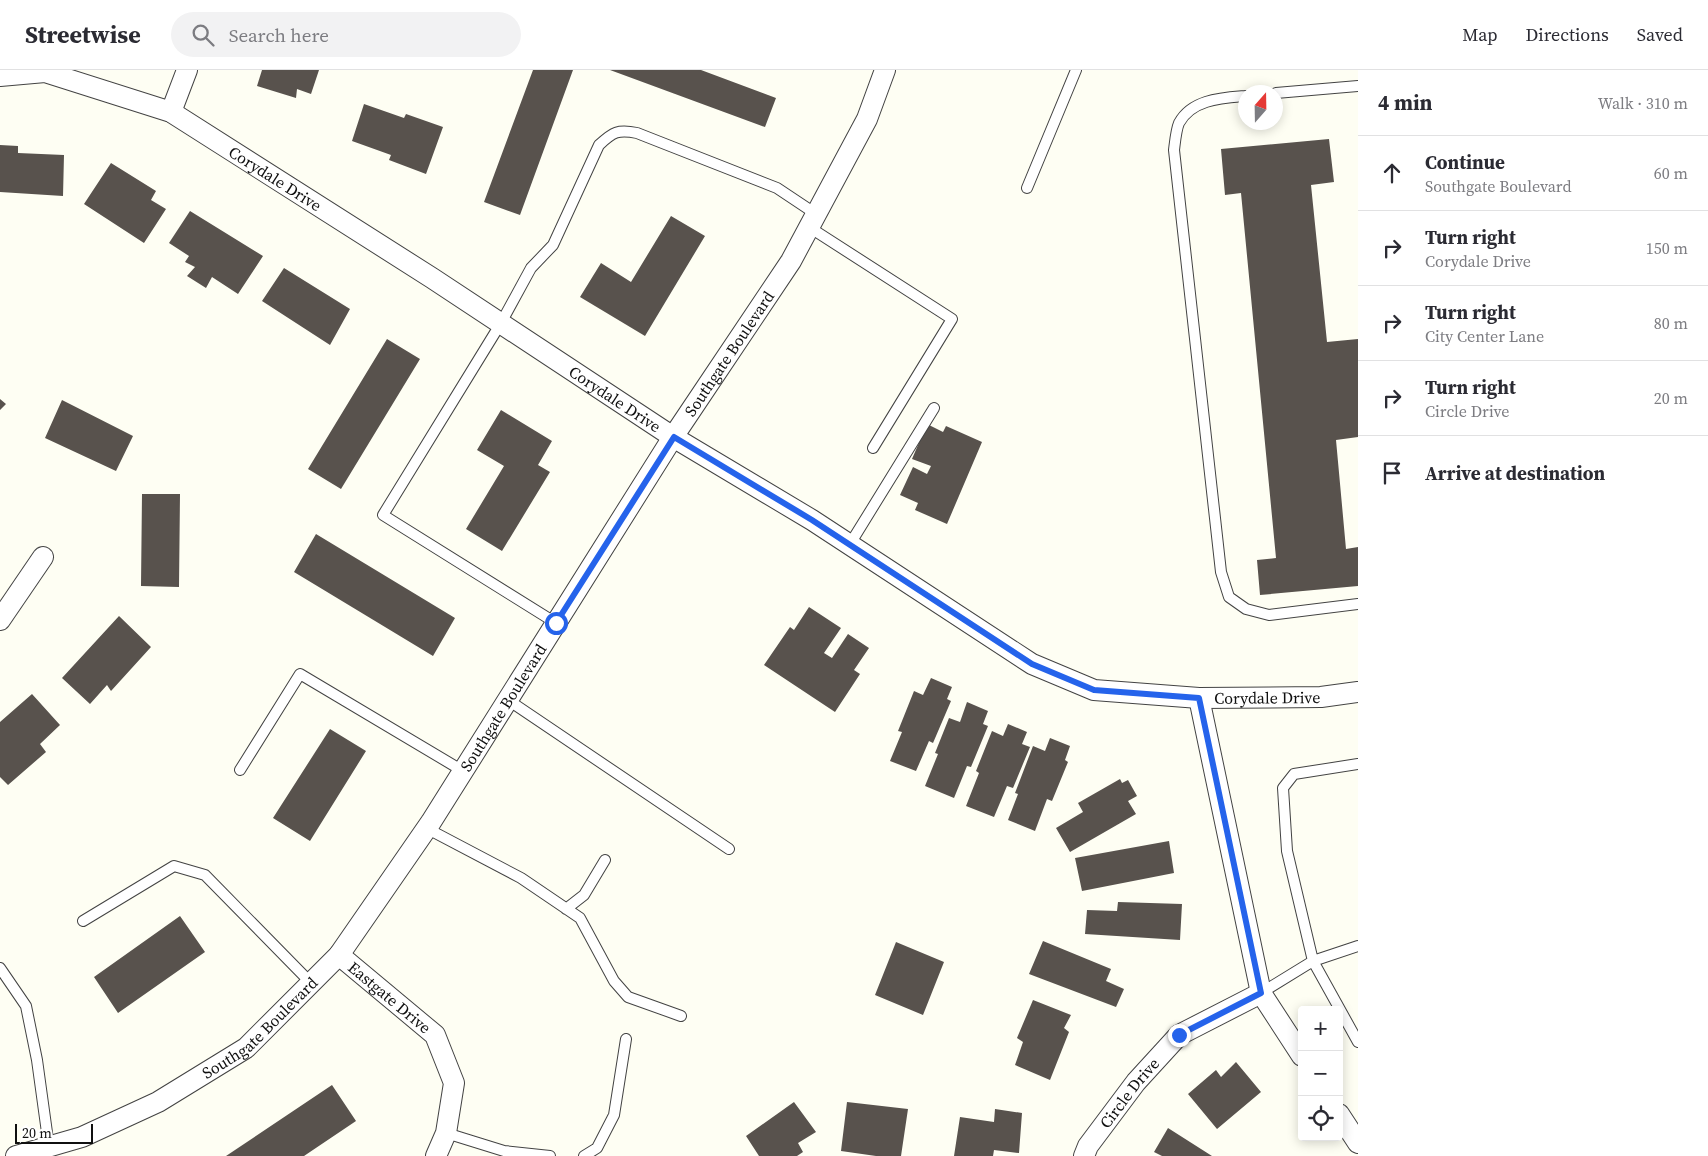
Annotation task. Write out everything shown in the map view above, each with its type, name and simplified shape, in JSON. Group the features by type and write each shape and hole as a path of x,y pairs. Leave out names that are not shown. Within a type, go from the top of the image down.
{"street":[{"path":"171,112 187,70"},
{"name":"Southgate Boulevard","path":"16,1156 82,1138 158,1102 246,1048 339,955 426,828 674,437 791,261 867,119 885,70"},
{"name":"Corydale Drive","path":"0,76 45,72 171,112 501,323 674,437 850,544 1032,664 1094,690 1199,698 1321,697 1358,692"},
{"path":"0,620 43,557"},
{"path":"1199,698 1261,993 1299,1051"},
{"name":"Eastgate Drive","path":"339,955 435,1035 454,1083 446,1133 436,1156"},
{"name":"Circle Drive","path":"1084,1156 1088,1146 1136,1082 1179,1035 1261,993"},
{"path":"1343,1120 1358,1143"}],"lane":[{"path":"1027,188 1076,70"},
{"path":"1283,92 1358,86"},
{"path":"1238,97 1222,98 1194,106 1179,123 1174,150 1221,572 1229,597 1246,609 1269,615 1358,604"},
{"path":"556,623 383,515 501,323 531,268 553,245 599,145 609,135 623,130 637,133 777,188 812,220 952,319 873,448"},
{"path":"850,544 934,408"},
{"path":"240,770 300,674 463,771"},
{"path":"508,700 729,849"},
{"path":"1358,764 1294,774 1283,788 1287,851 1312,961 1358,1042"},
{"path":"426,828 521,878 580,918 614,981 628,997 680,1016"},
{"path":"566,909 584,895 605,860"},
{"path":"83,921 174,866 204,875 311,983"},
{"path":"1261,993 1312,961 1358,946"},
{"path":"0,968 26,1006 37,1060 49,1147"},
{"path":"584,1156 597,1148 614,1115 626,1039"},
{"path":"446,1133 504,1151 550,1156"}],"building":[{"path":"262,70 319,70 311,94 297,89 296,98 257,86"},
{"path":"533,70 573,70 520,215 484,202"},
{"path":"610,70 701,70 776,98 765,127"},
{"path":"364,104 404,118 406,114 443,127 426,174 389,160 391,155 352,141"},
{"path":"1329,139 1334,182 1311,185 1327,342 1358,339 1358,437 1336,440 1346,549 1358,547 1358,586 1260,595 1257,560 1276,558 1241,193 1225,195 1221,149"},
{"path":"0,145 18,146 18,153 64,155 63,196 0,192"},
{"path":"111,163 156,191 151,200 166,209 144,243 84,204"},
{"path":"190,211 263,256 238,294 212,277 206,288 187,276 195,267 185,262 189,256 169,243"},
{"path":"671,216 705,236 645,336 580,297 601,263 631,282"},
{"path":"284,268 350,309 330,345 262,301"},
{"path":"387,339 420,359 341,489 308,469"},
{"path":"0,399 6,404 0,410"},
{"path":"62,400 133,436 116,471 45,438"},
{"path":"501,410 552,441 538,465 550,472 502,551 466,529 504,466 477,450"},
{"path":"927,424 943,432 946,426 982,442 947,524 915,510 918,503 900,495 913,467 927,474 931,466 912,459"},
{"path":"142,494 180,494 179,587 141,586"},
{"path":"316,534 455,618 433,656 294,572"},
{"path":"809,607 841,628 824,653 832,658 848,634 869,648 854,670 860,674 835,712 764,665 790,627 794,630"},
{"path":"119,616 151,647 111,691 107,685 90,704 62,678"},
{"path":"931,678 952,687 947,699 951,701 933,743 929,741 916,771 890,761 902,732 898,731 914,691 923,695"},
{"path":"32,694 60,725 40,744 46,752 8,785 0,777 0,722"},
{"path":"967,702 988,711 983,724 988,726 971,767 967,766 954,798 925,786 938,754 935,753 949,718 960,722"},
{"path":"1008,724 1027,732 1022,744 1030,747 1013,788 1007,786 994,817 966,806 979,773 976,771 992,731 1003,736"},
{"path":"330,729 366,751 310,841 273,818"},
{"path":"1050,738 1070,746 1065,760 1068,762 1052,801 1047,799 1035,831 1008,820 1018,794 1015,793 1033,746 1045,751"},
{"path":"1120,779 1122,783 1128,780 1137,796 1128,801 1136,814 1070,852 1056,828 1083,812 1078,803"},
{"path":"1169,841 1174,873 1082,891 1075,858"},
{"path":"1118,902 1182,904 1180,940 1085,934 1087,910 1117,911"},
{"path":"180,916 205,952 118,1013 94,977"},
{"path":"1043,941 1111,969 1106,981 1124,989 1116,1007 1029,974"},
{"path":"896,942 944,962 923,1015 875,995"},
{"path":"1033,1000 1071,1015 1064,1028 1069,1032 1050,1080 1015,1065 1023,1042 1017,1038"},
{"path":"1236,1062 1261,1092 1217,1129 1188,1094 1216,1070 1221,1077"},
{"path":"332,1085 356,1121 304,1156 226,1156"},
{"path":"794,1102 816,1132 798,1143 803,1152 797,1156 759,1156 746,1136"},
{"path":"847,1102 908,1109 901,1156 876,1156 841,1151"},
{"path":"995,1109 1022,1113 1019,1153 994,1150 993,1156 954,1156 960,1117 994,1122"},
{"path":"1168,1128 1212,1156 1162,1156 1154,1152"}],"route":[{"path":"556,623 674,437 812,520 1032,664 1094,690 1199,698 1261,993 1179,1035"}]}
